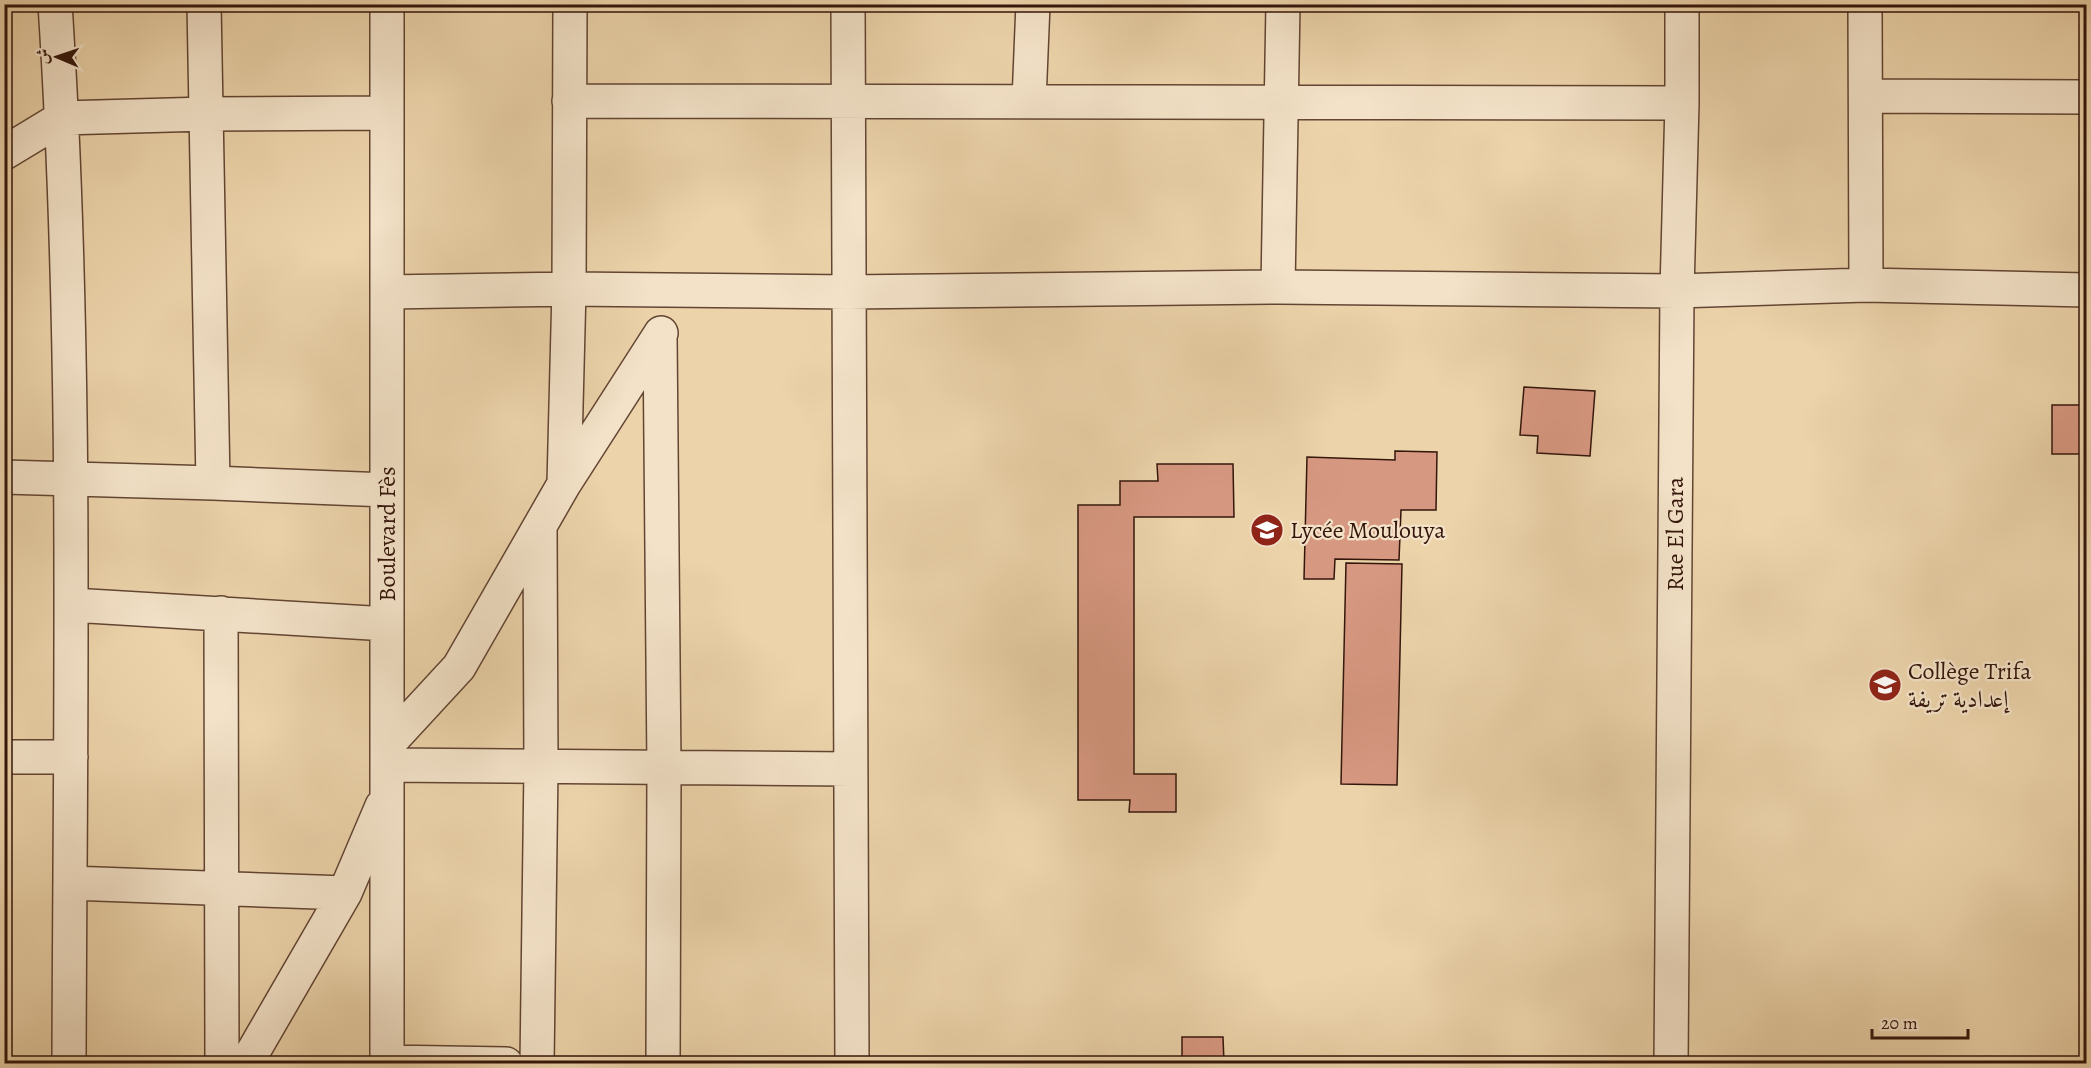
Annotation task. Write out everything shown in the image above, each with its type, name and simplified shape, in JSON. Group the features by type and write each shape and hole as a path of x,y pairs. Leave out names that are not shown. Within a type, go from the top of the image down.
{"street":[{"path":"55,4 62,118 72,478 69,1064"},
{"path":"204,4 213,483"},
{"name":"Boulevard Fès","path":"387,4 387,1063"},
{"path":"564,484 569,289 570,4"},
{"path":"848,4 852,1064"},
{"path":"1029,101 1033,4"},
{"path":"1278,287 1283,4"},
{"name":"Rue El Gara","path":"1671,1064 1677,291 1682,4"},
{"path":"1865,4 1866,285"},
{"path":"1866,96 2086,97"},
{"path":"569,101 1682,103"},
{"path":"4,153 62,118 387,113"},
{"path":"387,292 569,289 848,292 1278,287 1677,291 1866,285 2086,290"},
{"path":"246,1064 345,893 387,768 459,667 564,484 660,336 682,291"},
{"path":"660,336 664,768 663,1064"},
{"path":"4,477 387,490"},
{"path":"537,1064 541,767 540,529"},
{"path":"72,605 387,624"},
{"path":"221,614 222,1064"},
{"path":"4,757 71,757"},
{"path":"387,768 850,770"},
{"path":"70,883 345,893"},
{"path":"387,1063 506,1064"}],"building":[{"path":"1524,387 1595,391 1590,456 1537,453 1538,436 1520,435"},
{"path":"2052,405 2086,405 2086,454 2052,454"},
{"path":"1395,451 1437,452 1436,510 1401,510 1399,560 1335,559 1334,579 1304,579 1307,457 1395,460"},
{"path":"1157,464 1233,464 1234,517 1134,517 1134,774 1176,774 1176,812 1129,812 1130,800 1078,800 1078,505 1120,505 1120,481 1158,481"},
{"path":"1346,563 1402,564 1397,785 1341,784"},
{"path":"1182,1037 1223,1037 1224,1063 1235,1064 1167,1064 1182,1062"}],"place":[{"name":"Lycée Moulouya","path":"1267,530"},
{"name":"Collège Trifa إعدادية تريفة","path":"1885,685"}]}
